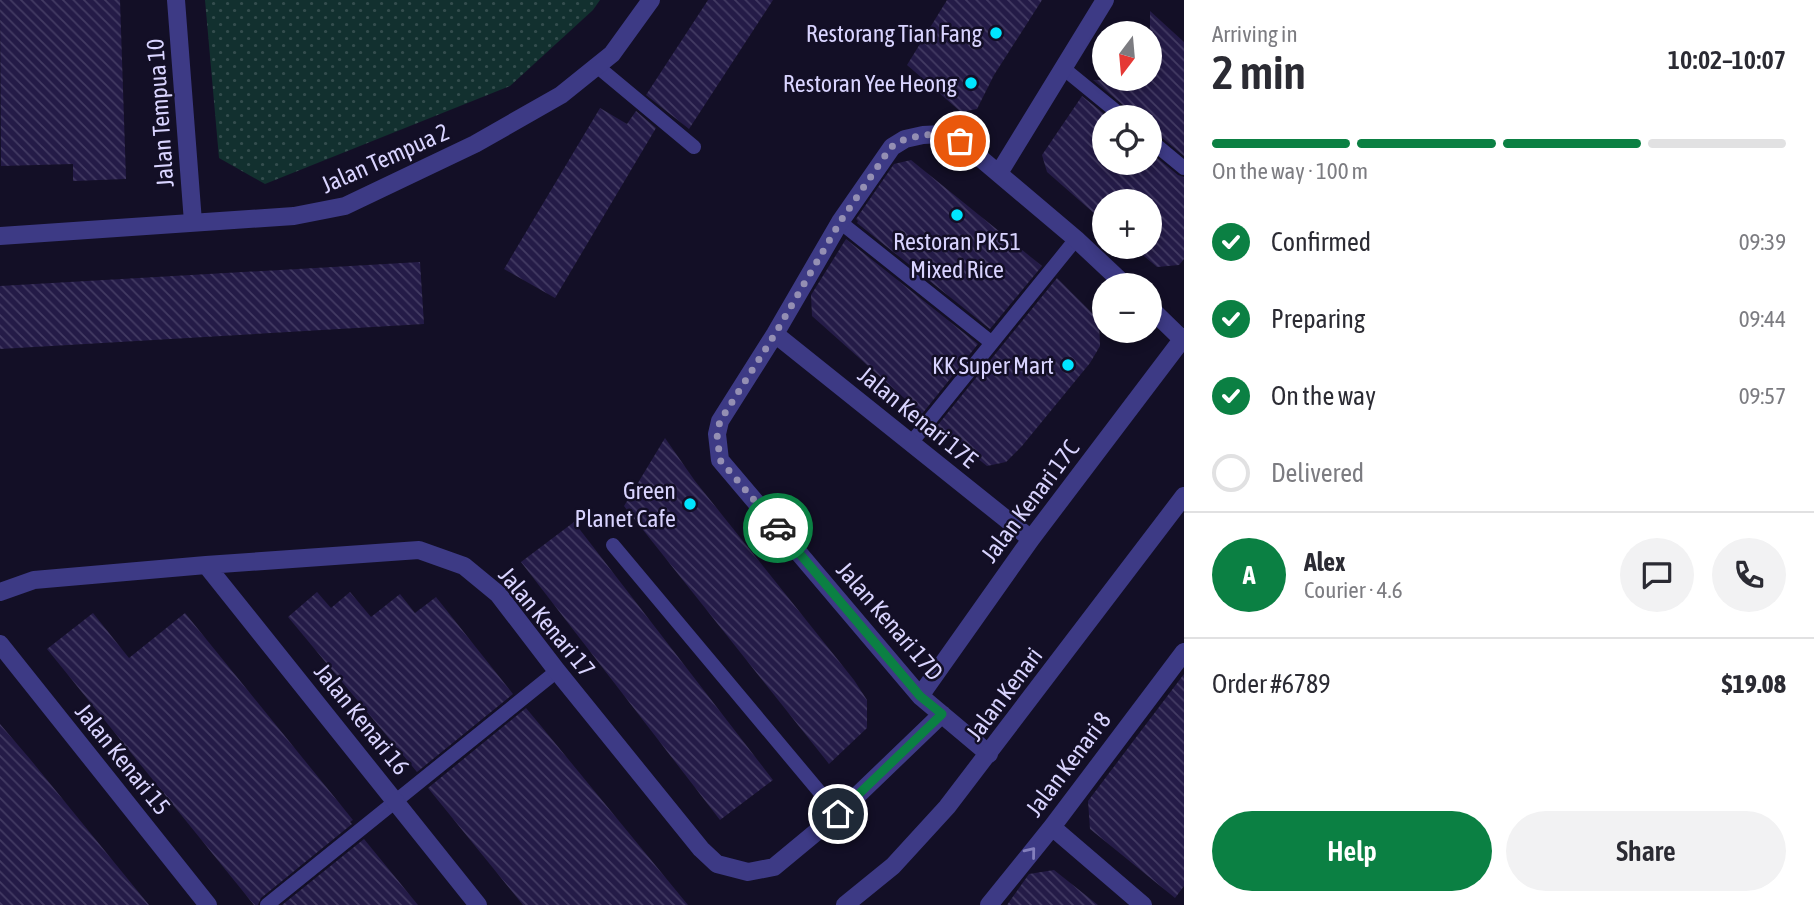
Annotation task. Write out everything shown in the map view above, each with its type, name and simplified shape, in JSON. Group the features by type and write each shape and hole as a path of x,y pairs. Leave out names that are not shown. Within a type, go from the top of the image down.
{"street":[{"name":"Jalan Tempua 10","path":"176,0 193,222"},
{"name":"Jalan Tempua 2","path":"0,236 294,216 345,206 475,144 561,95 612,54 651,0"},
{"path":"999,173 1105,0"},
{"name":"Jalan Kenari 17D","path":"989,754 920,696 720,460 717,434 720,421 775,334 840,222 891,147 905,139 943,134 960,141 1112,273"},
{"path":"1162,319 1184,339"},
{"name":"Jalan Kenari 17E","path":"775,334 1031,539"},
{"name":"Jalan Kenari 17C","path":"920,696 1031,539 1184,339"},
{"name":"Jalan Kenari","path":"845,905 893,866 947,807 1184,496"},
{"name":"Jalan Kenari 17","path":"0,592 34,580 419,550 464,566 498,594 701,849 717,864 748,872 774,867 838,814 942,714"},
{"name":"Jalan Kenari 16","path":"206,565 478,905"},
{"name":"Jalan Kenari 15","path":"0,644 208,905"},
{"name":"Jalan Kenari 8","path":"989,905 1052,827 1184,652"},
{"path":"1052,827 1143,905"}],"lane":[{"path":"597,67 694,147"},
{"path":"1063,68 1108,105"},
{"path":"1162,150 1184,168"},
{"path":"840,222 992,343"},
{"path":"911,443 1076,239"},
{"path":"613,545 838,814"},
{"path":"267,905 557,671"}],"green space":[{"path":"205,0 600,0 593,10 510,86 265,184 219,158"}],"building":[{"path":"0,0 120,0 126,179 73,181 73,164 1,166"},
{"path":"708,0 773,0 689,129 646,95"},
{"path":"947,0 1042,0 994,75 977,109 961,112 907,65"},
{"path":"1150,11 1161,21 1150,21"},
{"path":"1162,22 1184,42 1184,156 1162,138 1162,105 1123,105 1106,91 1162,91"},
{"path":"1082,96 1093,105 1092,175 1162,175 1162,162 1184,177 1184,259 1179,265 1157,267 1147,259 1162,259 1162,189 1092,189 1092,211 1047,172 1042,155"},
{"path":"600,108 627,124 636,111 656,128 555,298 504,269"},
{"path":"911,160 1042,266 990,329 857,223 856,219 894,164"},
{"path":"846,239 978,344 922,414 812,316 811,295"},
{"path":"420,262 424,324 0,349 0,286"},
{"path":"1057,278 1092,313 1092,343 1100,343 1100,346 1090,363 1006,462 987,466 937,426"},
{"path":"665,438 695,481 854,680 867,700 867,728 829,764 624,506"},
{"path":"574,522 773,780 720,820 521,562"},
{"path":"317,592 331,608 350,592 371,617 400,594 415,613 436,597 513,694 417,772 288,617"},
{"path":"93,613 129,658 185,613 353,820 350,822 352,824 261,898 258,905 254,905 47,649"},
{"path":"1184,674 1184,886 1175,898 1090,829 1088,801"},
{"path":"526,708 688,905 523,905 428,788"},
{"path":"0,724 30,759 149,905 0,905"},
{"path":"364,839 418,905 282,905"},
{"path":"1054,870 1098,905 1007,905 1029,874"}],"way so far":[{"path":"778,528 720,460 717,434 720,421 775,334 840,222 891,147 905,139 923,135 943,134 960,141"}],"place":[{"name":"Restorang Tian Fang","path":"996,33"},
{"name":"Restoran Yee Heong","path":"971,83"},
{"name":"Restoran PK51 Mixed Rice","path":"957,215"},
{"name":"KK Super Mart","path":"1068,365"},
{"name":"Green Planet Cafe","path":"690,504"}],"route":[{"path":"778,528 920,696 942,714 838,814"}]}
